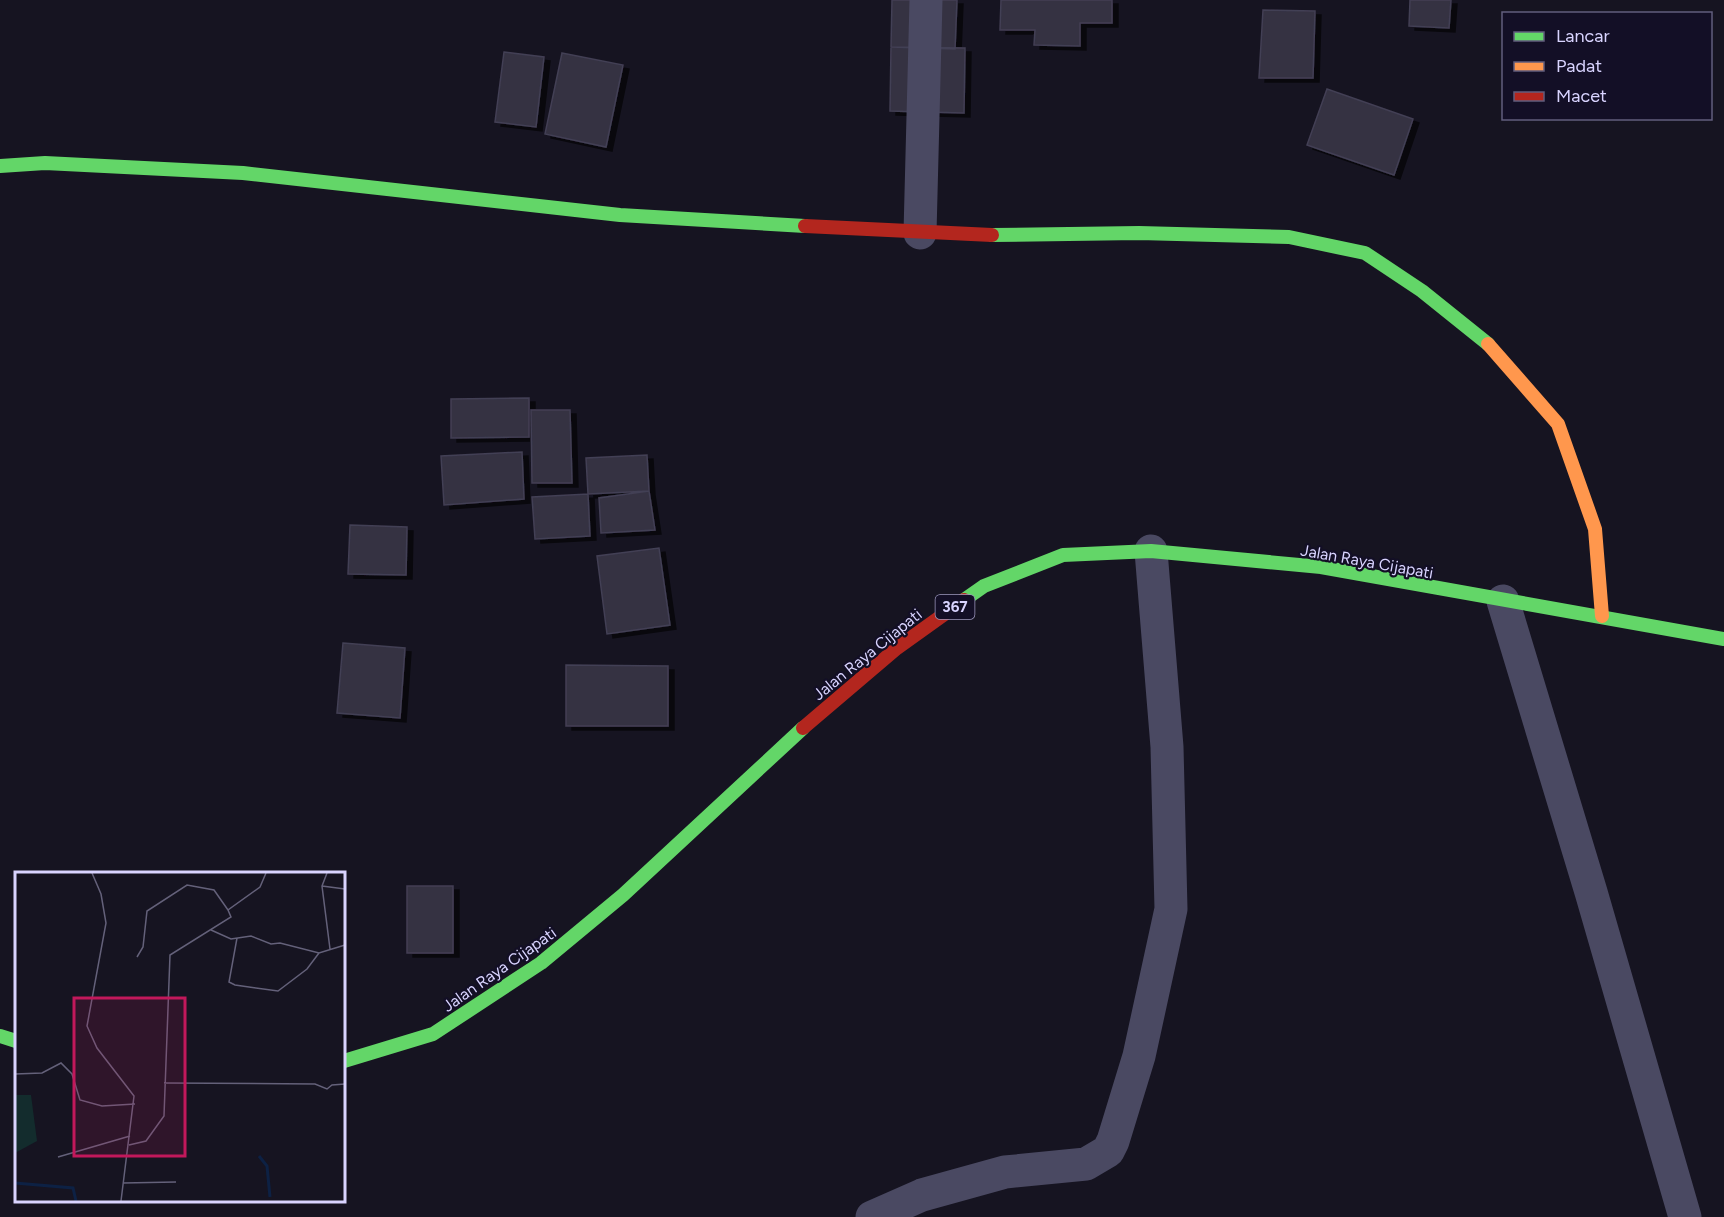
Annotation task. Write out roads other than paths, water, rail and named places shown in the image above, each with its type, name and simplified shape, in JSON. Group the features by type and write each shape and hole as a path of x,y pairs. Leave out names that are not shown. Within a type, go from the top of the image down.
{"street":[{"path":"921,233 926,0"},
{"path":"0,166 45,163 243,173 620,215 921,233 991,235 1139,233 1289,237 1365,253 1422,291 1494,349 1558,424 1595,529 1602,616"},
{"path":"872,1217 922,1195 1005,1172 1086,1164 1108,1151 1113,1141 1139,1056 1171,909 1167,747 1152,551"},
{"name":"Jalan Raya Cijapati","path":"345,1060 433,1034 541,963 623,895 780,747 897,648 984,586 1063,555 1152,551 1321,567 1503,602 1602,616 1724,639"},
{"path":"1503,602 1685,1217"},
{"path":"0,1036 15,1041"}]}
